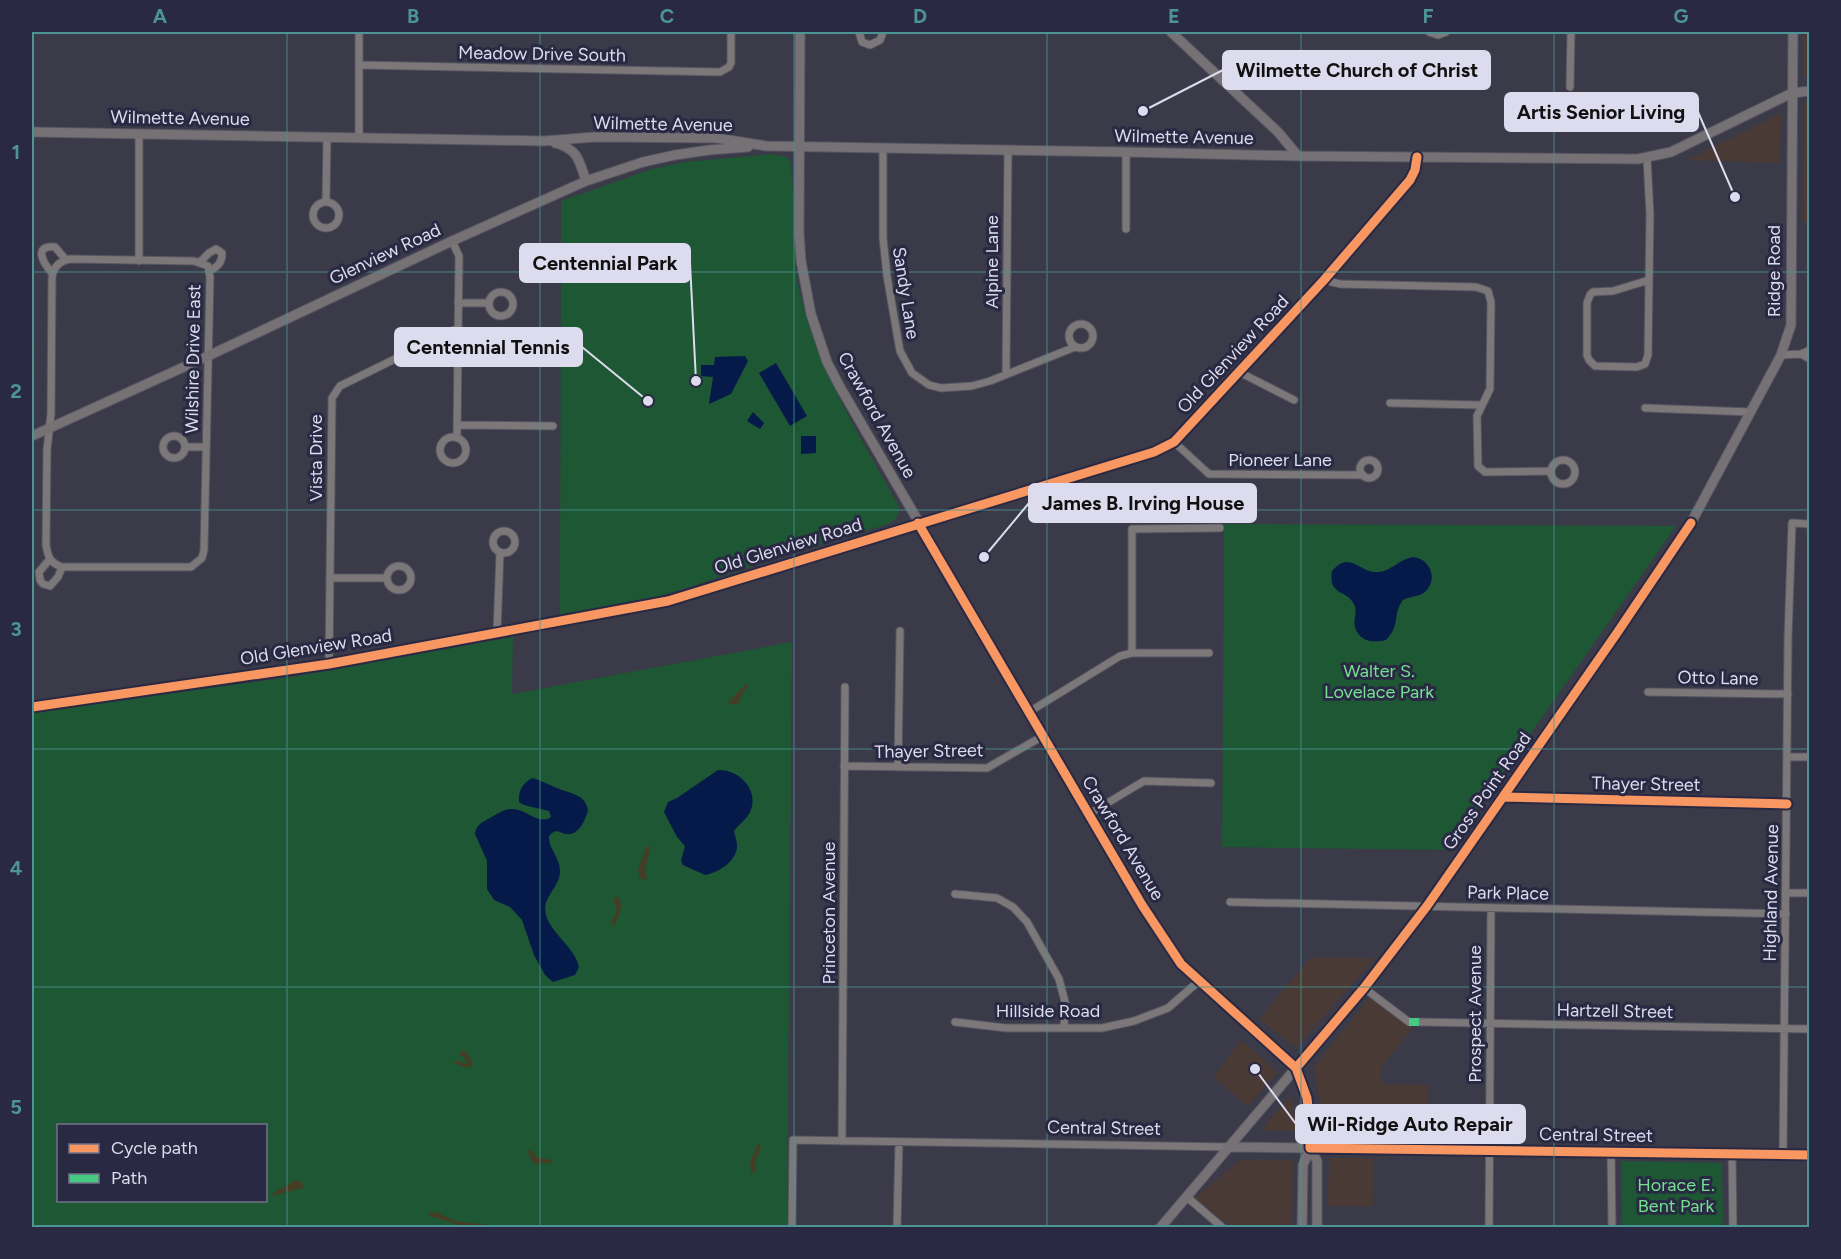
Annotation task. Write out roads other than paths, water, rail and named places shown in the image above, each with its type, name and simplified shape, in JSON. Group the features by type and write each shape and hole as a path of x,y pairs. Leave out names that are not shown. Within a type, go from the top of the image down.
{"main road":[{"name":"Crawford Avenue","path":"800,32 799,232 801,261 811,314 827,362 1043,736 1142,904 1181,964 1296,1068 1307,1098 1311,1148 1317,1161 1317,1227"},
{"path":"1171,32 1278,132 1298,156"},
{"name":"Ridge Road","path":"1691,523 1781,355 1791,325 1793,32"},
{"name":"Wilmette Avenue","path":"32,132 544,141 595,137 716,138 766,146 799,147 1298,156 1647,159 1671,152 1792,93 1809,91"},
{"name":"Wilmette Avenue","path":"544,141 562,145 574,152 586,180"},
{"name":"Glenview Road","path":"32,436 586,180 643,162 675,155 766,146"},
{"name":"Old Glenview Road","path":"32,707 329,664 668,601 1142,456 1174,442 1324,280 1410,180 1415,170 1417,157"},
{"name":"Gross Point Road","path":"1160,1227 1364,988 1427,906 1691,523"},
{"name":"Central Street","path":"1230,1147 1809,1155"},
{"name":"Crawford Avenue","path":"1302,1227 1303,1166 1311,1148"}],"street":[{"path":"358,137 359,32"},
{"name":"Meadow Drive South","path":"358,65 714,72 725,70 731,63 731,32"},
{"path":"859,32 862,42 870,45 880,40 882,32"},
{"path":"1430,32 1438,35 1446,32"},
{"path":"1570,87 1571,32"},
{"path":"139,134 139,261"},
{"path":"326,202 327,137"},
{"name":"Sandy Lane","path":"883,148 882,238 900,351 906,365 929,385 941,388 972,386 1075,347"},
{"name":"Alpine Lane","path":"1006,374 1008,150"},
{"path":"1126,152 1126,229"},
{"path":"1647,159 1650,215 1648,355 1645,364 1637,367 1595,366 1587,355 1587,303 1590,294 1598,291 1613,291 1649,280"},
{"path":"452,241 459,256 457,438"},
{"name":"Wilshire Drive East","path":"52,273 42,263 41,256 49,247 55,248 66,260 200,262 208,266 210,271 202,558 196,565 186,568 62,567"},
{"name":"Wilshire Drive East","path":"200,262 216,249 222,253 218,266 210,271"},
{"path":"49,560 39,572 43,584 50,585 58,577 62,567 52,564 49,560 46,545 52,273 57,265 66,260"},
{"path":"1324,280 1340,284 1476,287 1488,291 1491,302 1490,388 1481,405 1477,422 1477,461 1481,470 1485,472 1551,471"},
{"path":"458,303 488,303"},
{"name":"Vista Drive","path":"329,664 331,404 340,386 458,328"},
{"path":"1781,355 1801,354 1809,350"},
{"path":"1801,354 1809,359"},
{"path":"1239,372 1294,400"},
{"path":"1390,403 1481,405"},
{"path":"1645,408 1750,411"},
{"path":"457,425 553,426"},
{"name":"Pioneer Lane","path":"1174,442 1209,474 1363,476"},
{"name":"Wilshire Drive East","path":"185,447 205,447"},
{"name":"Highland Avenue","path":"1784,1154 1788,638 1792,523 1809,524"},
{"path":"1132,653 1132,530 1220,528"},
{"path":"497,633 500,552"},
{"path":"330,578 386,578"},
{"path":"898,767 900,631"},
{"path":"1029,712 1120,656 1132,653 1209,653"},
{"name":"Princeton Avenue","path":"843,1141 845,687"},
{"name":"Otto Lane","path":"1648,692 1788,693"},
{"name":"Thayer Street","path":"844,766 987,768 1043,736"},
{"path":"1787,756 1809,757"},
{"path":"1089,814 1144,781 1212,783"},
{"name":"Thayer Street","path":"1504,797 1787,804"},
{"path":"1786,893 1809,893"},
{"path":"955,894 997,898 1013,907 1027,922 1059,980 1065,1002 1064,1027"},
{"name":"Park Place","path":"1230,902 1786,914"},
{"name":"Prospect Avenue","path":"1489,1227 1491,908"},
{"name":"Hillside Road","path":"955,1022 1006,1028 1102,1028 1134,1021 1168,1008 1199,981"},
{"path":"1364,988 1409,1022"},
{"name":"Hartzell Street","path":"1419,1022 1809,1029"},
{"name":"Central Street","path":"792,1227 793,1140 1230,1147"},
{"path":"897,1227 899,1142"},
{"path":"1611,1152 1612,1227"},
{"path":"1732,1154 1733,1227"},
{"path":"1187,1197 1223,1227"}],"water":[{"path":"745,356 748,361 731,394 709,404 713,377 701,376 701,365 714,365 715,357"},
{"path":"776,363 807,416 790,426 759,373"},
{"path":"753,412 764,423 760,429 747,421"},
{"path":"801,436 816,436 816,453 801,454"},
{"path":"1413,557 1428,565 1432,575 1430,586 1424,593 1403,600 1399,606 1394,629 1386,640 1372,641 1363,638 1355,627 1354,604 1333,585 1332,571 1345,562 1350,562 1366,570 1379,572 1388,570"},
{"path":"718,770 733,773 746,782 752,796 752,804 748,815 734,831 737,846 734,857 721,869 705,875 683,865 681,861 685,846 677,837 664,812 668,802"},
{"path":"533,778 580,797 584,800 588,810 584,822 575,832 566,834 555,831 549,836 560,871 557,883 546,903 546,915 553,929 573,953 579,967 575,975 553,982 545,975 534,955 522,920 510,907 494,900 487,889 487,861 475,834 482,822 509,809 517,809 542,819 551,817 549,811 519,802 522,787"}],"place":[{"name":"Wilmette Church of Christ","path":"1143,111"},
{"name":"Artis Senior Living","path":"1735,197"},
{"name":"Centennial Park","path":"696,381"},
{"name":"Centennial Tennis","path":"648,401"},
{"name":"James B. Irving House","path":"984,557"},
{"name":"Wil-Ridge Auto Repair","path":"1255,1069"}],"park label":[{"name":"Walter S. Lovelace Park","path":"1379,681"},
{"name":"Horace E. Bent Park","path":"1676,1195"}]}
